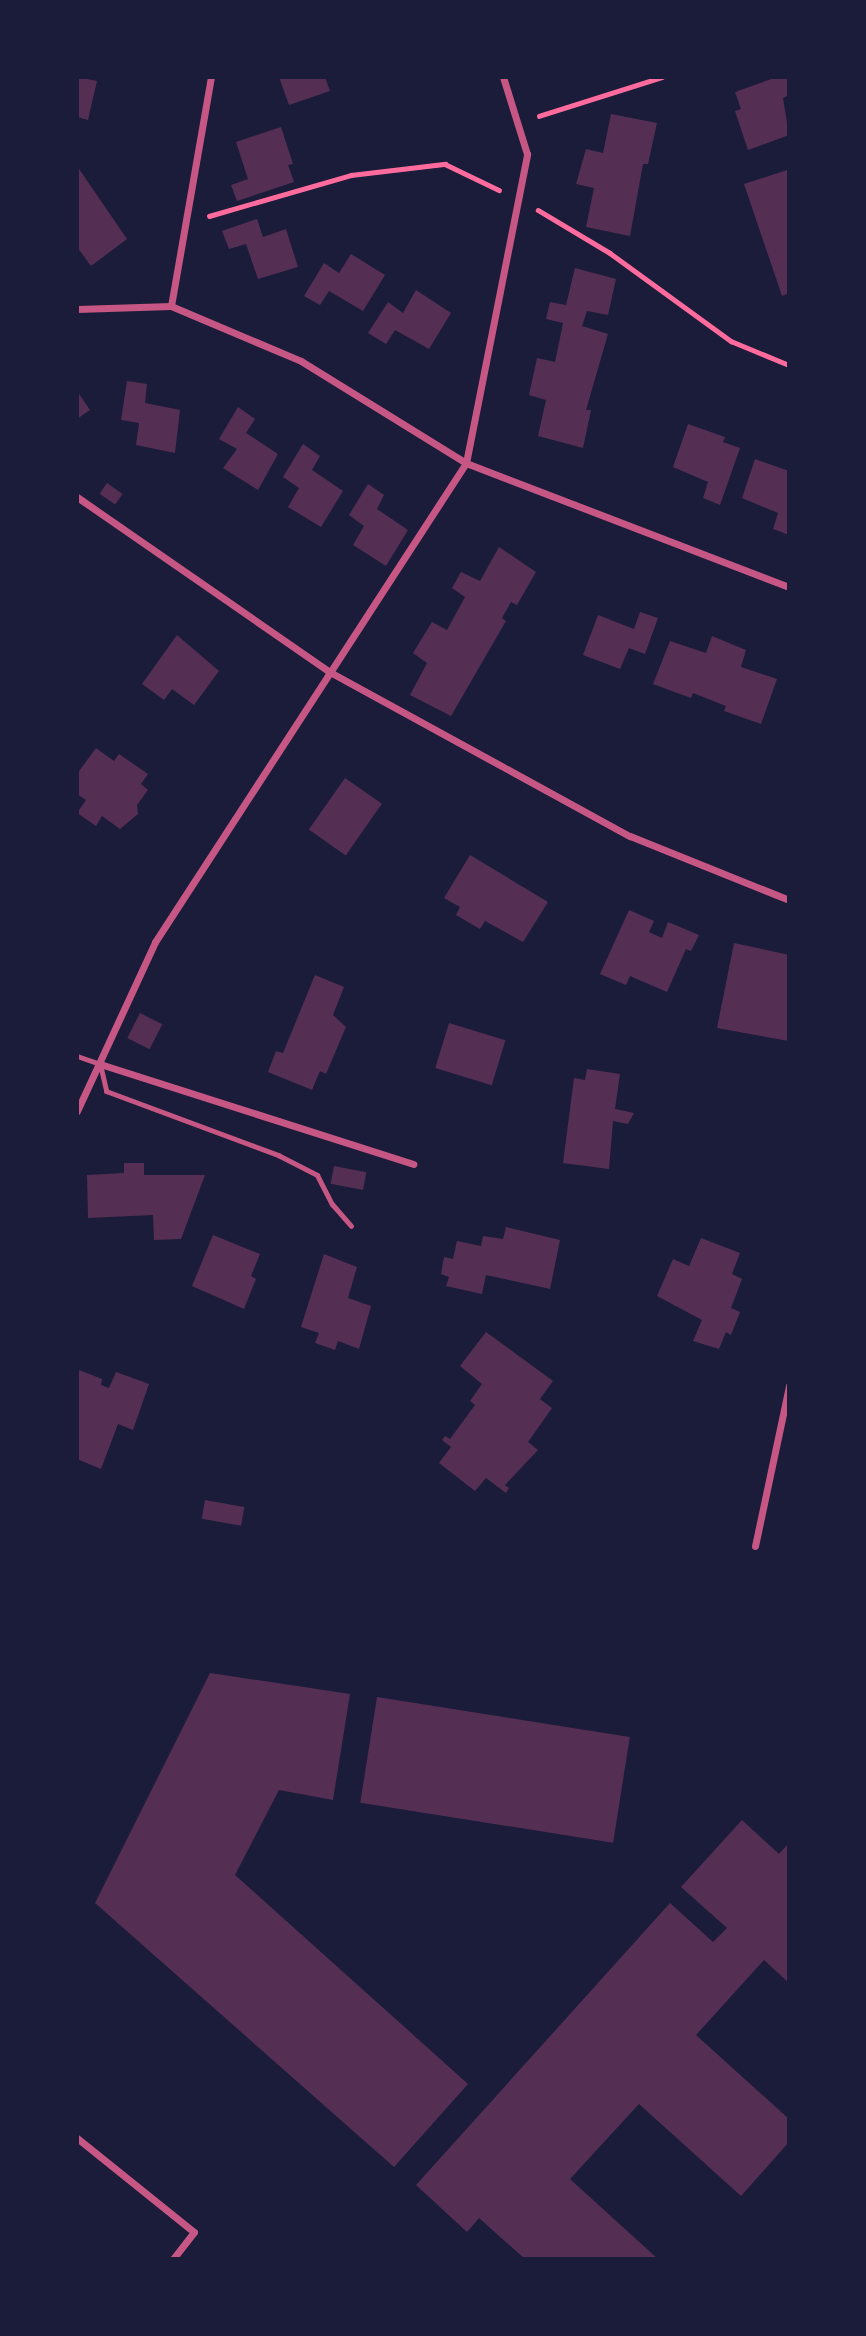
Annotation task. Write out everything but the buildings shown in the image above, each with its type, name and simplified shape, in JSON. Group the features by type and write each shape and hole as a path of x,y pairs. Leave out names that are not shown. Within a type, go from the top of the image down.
{"street":[{"path":"171,306 211,77"},
{"path":"77,1111 155,942 328,671 466,463 522,201 527,155 503,77"},
{"path":"77,309 171,306 301,361 466,463 789,587"},
{"path":"77,497 328,671 630,836 789,900"},
{"path":"100,1064 413,1164"},
{"path":"755,1546 789,1386"},
{"path":"77,2138 194,2232 173,2259"}],"lane":[{"path":"77,1056 100,1064 106,1091 278,1155 317,1175 332,1204 351,1226"}],"path":[{"path":"518,122 662,77"}]}
